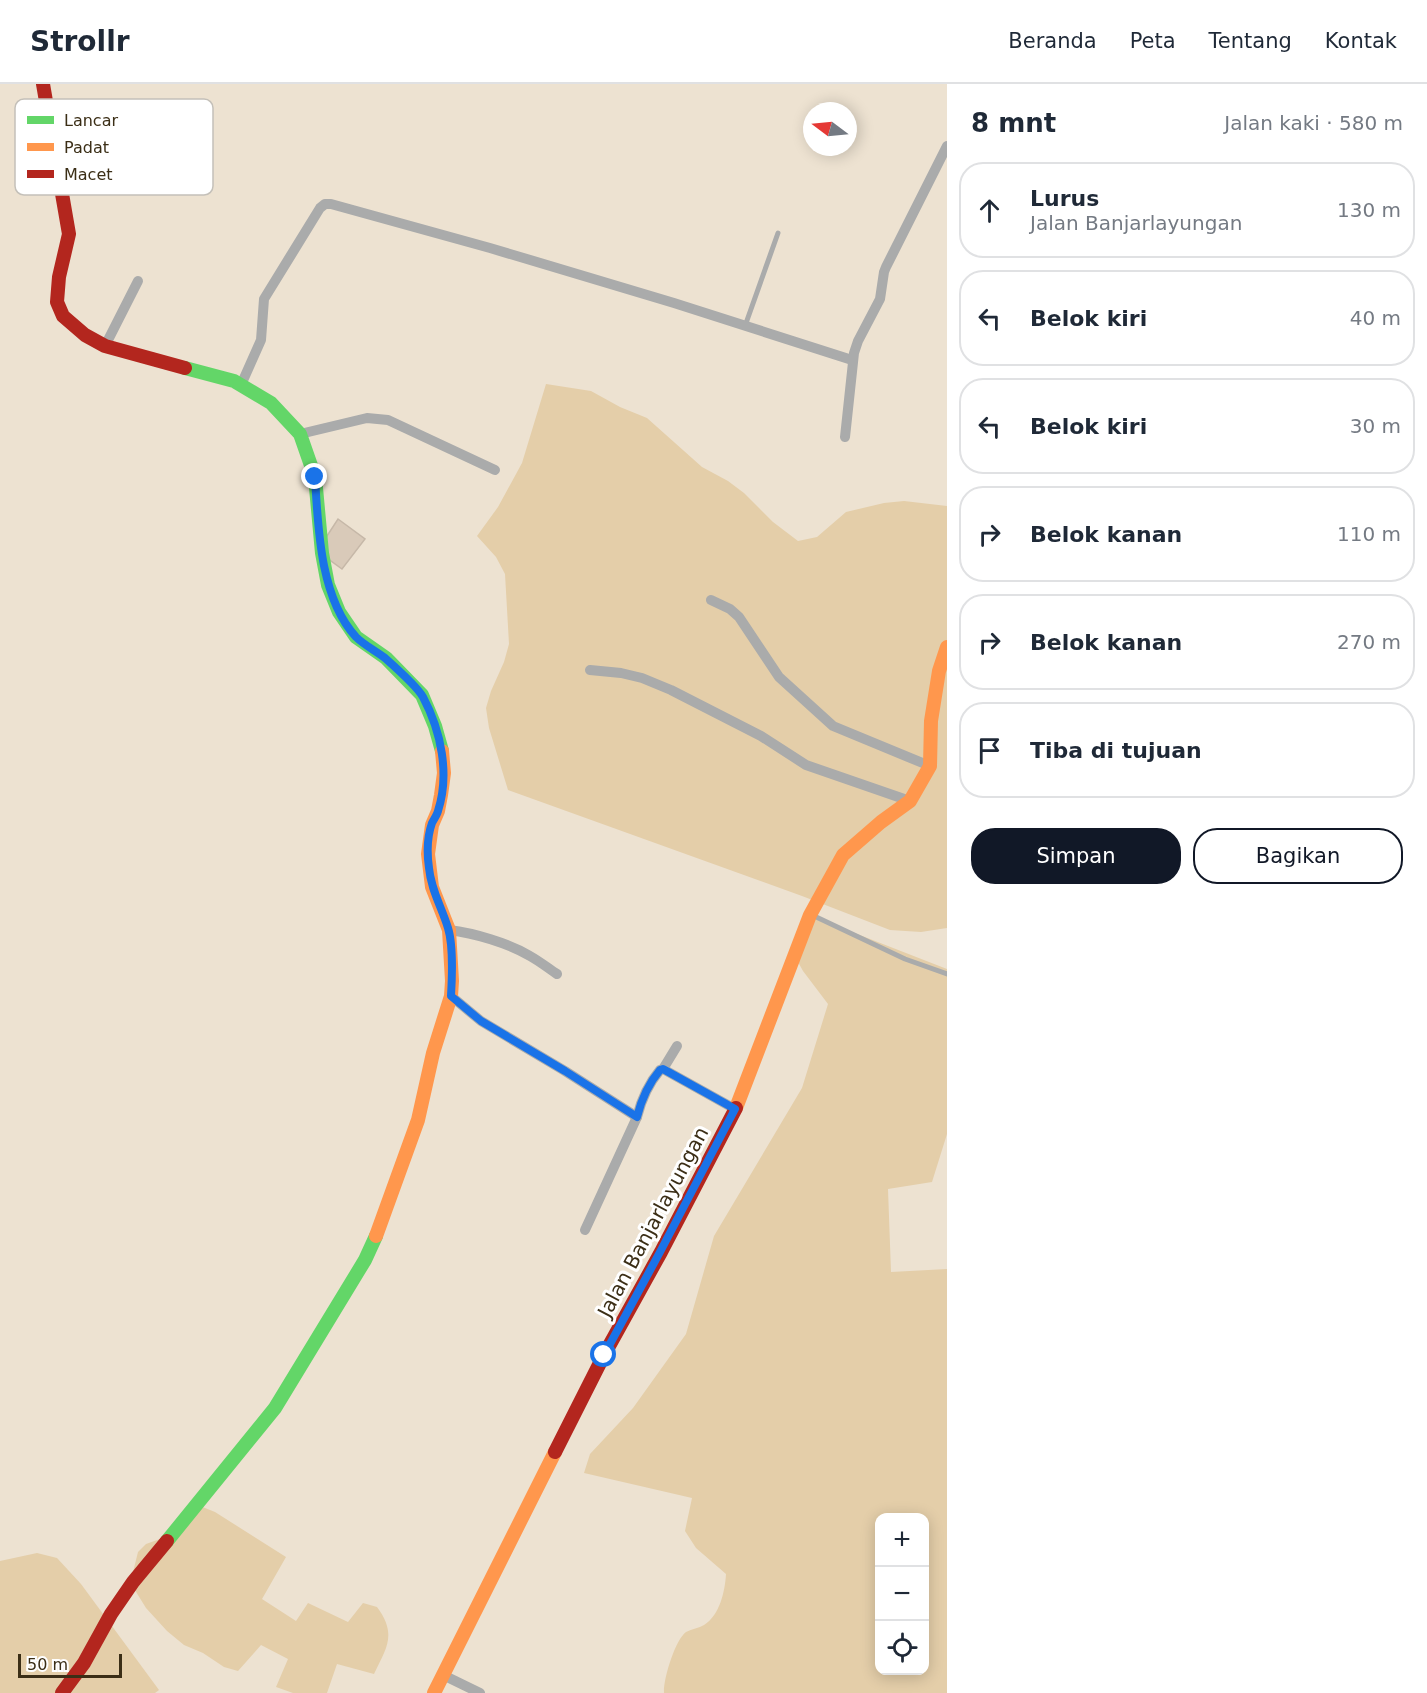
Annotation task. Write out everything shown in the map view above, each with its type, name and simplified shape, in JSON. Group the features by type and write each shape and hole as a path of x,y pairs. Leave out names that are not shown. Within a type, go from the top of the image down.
{"street":[{"path":"43,84 46,99"},
{"path":"845,437 852,360 858,341 880,299 886,267 947,146"},
{"path":"62,1693 84,1663 111,1614 133,1582 275,1408 365,1260 380,1227 418,1120 433,1053 451,996 452,971 449,930 432,887 428,854 429,838 438,811 444,773 439,737 422,695 386,658 356,637 339,612 328,585 322,553 315,477 300,434 271,403 234,381 105,346 72,326 63,316 57,302 59,277 69,234 63,195"},
{"path":"241,385 261,340 264,299 320,208 325,204 674,303 852,360"},
{"path":"105,346 138,281"},
{"path":"300,434 367,418 388,420 495,470"},
{"path":"711,600 730,609 739,617 779,677 833,726 930,766"},
{"name":"Jalan Banjarlayungan","path":"434,1693 598,1365 735,1109 810,915 843,855 881,822 910,801 930,766 931,721 939,671 947,647"},
{"path":"590,670 642,678 671,690 761,736 806,765 910,801"},
{"path":"449,930 509,946 529,955 557,974"},
{"path":"451,996 481,1021 637,1117"},
{"path":"585,1230 637,1117 643,1098 654,1076 663,1069 677,1046"},
{"path":"663,1069 735,1109"},
{"path":"443,1675 480,1693"}],"lane":[{"path":"745,326 778,233"},
{"path":"810,915 905,959 947,974"}],"shaded area":[{"path":"546,384 591,391 620,407 647,418 702,467 744,493 773,522 798,541 817,537 846,512 884,503 904,501 947,506 947,928 921,932 890,930 508,790 489,728 486,708 509,644 505,574 496,557 477,536 498,507 522,463"},
{"path":"811,916 947,969 947,1134 932,1182 888,1189 891,1272 947,1269 947,1693 664,1693 668,1670 678,1643 686,1632 704,1625 714,1615 723,1595 726,1574 696,1548 685,1531 692,1498 584,1473 590,1454 633,1408 686,1334 714,1236 802,1088 828,1004 798,962"},
{"path":"195,1504 215,1512 286,1557 262,1599 296,1621 308,1603 348,1622 363,1603 377,1607 387,1625 388,1640 374,1674 337,1664 327,1693 293,1693 276,1687 288,1659 261,1645 238,1671 224,1667 203,1653 184,1645 167,1631 146,1608 133,1587 132,1576 138,1552 146,1544 160,1539"},
{"path":"37,1553 57,1558 81,1584 159,1690 155,1693 0,1693 0,1561"}],"building":[{"path":"338,519 365,539 342,569 327,558 325,539"}],"traffic: fast":[{"path":"185,368 234,381 271,403 300,434 315,477 322,553 328,585 339,612 356,637 386,658 422,695 435,726 442,751"},
{"path":"167,1541 275,1408 365,1260 376,1236"}],"traffic: slow":[{"path":"736,1108 810,915 843,855 881,822 910,801 930,766 931,721 939,671 947,647"},
{"path":"376,1236 418,1120 433,1053 451,996 449,930 432,887 428,854 444,773 442,751"},
{"path":"434,1693 555,1452"}],"traffic: jam":[{"path":"43,84 46,99"},
{"path":"62,195 69,234 59,277 57,302 63,316 85,335 105,346 185,368"},
{"path":"555,1452 604,1355 736,1108"},
{"path":"62,1693 84,1663 111,1614 133,1582 167,1541"}],"route":[{"path":"315,477 322,553 328,585 339,612 356,637 386,658 422,695 442,748 444,773 438,811 429,838 428,854 432,887 449,930 452,961 451,996 481,1021 637,1117 654,1076 663,1069 735,1109 604,1355"}]}
